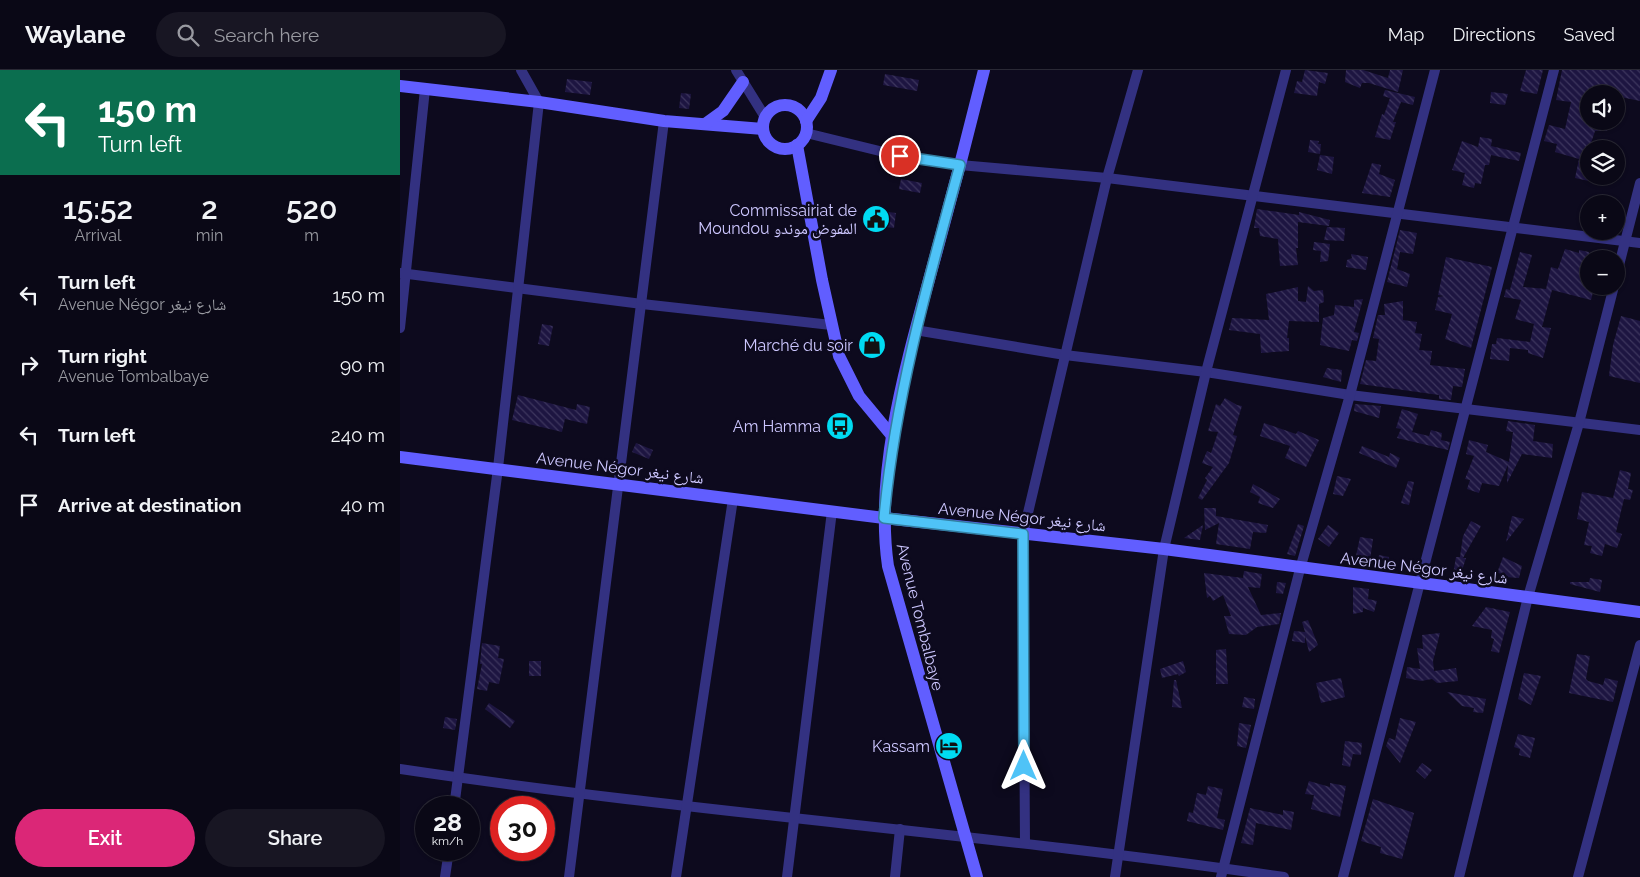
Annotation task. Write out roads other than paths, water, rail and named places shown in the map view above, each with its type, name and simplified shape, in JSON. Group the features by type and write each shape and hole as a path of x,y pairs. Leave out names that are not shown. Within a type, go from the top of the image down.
{"main road":[{"path":"831,70 821,98 797,145 839,356 859,396 893,438"},
{"name":"Avenue Tombalbaye","path":"977,877 888,566 884,518 893,438 915,330 984,70"},
{"path":"705,124 728,105 743,82"},
{"path":"400,86 540,102 664,121 705,124 764,123"},
{"path":"797,145 782,148 775,146 765,136 764,123 770,110 787,105 795,107 806,127"},
{"name":"Avenue Négor شارع نيغر","path":"400,457 884,518 1164,550 1640,612"}],"street":[{"path":"456,796 498,468 540,102 521,70"},
{"path":"736,70 764,123"},
{"path":"1025,844 1023,534 1107,178 1138,70"},
{"path":"1115,877 1164,550 1206,372 1286,70"},
{"path":"1222,873 1300,569 1350,395 1435,70"},
{"path":"1343,877 1418,584 1554,70"},
{"path":"400,328 403,273 425,89"},
{"path":"569,877 664,121"},
{"path":"806,127 900,156 960,165 1107,178 1640,243"},
{"path":"1623,250 1640,183"},
{"path":"403,273 642,304 832,324"},
{"path":"1459,877 1528,597 1580,423 1612,295"},
{"path":"915,330 1065,355 1206,372 1350,395 1640,430"},
{"path":"676,877 685,806 733,498"},
{"path":"786,877 832,511"},
{"path":"1578,877 1640,645"},
{"path":"400,769 685,806 965,836 1117,856 1222,873 1284,877"},
{"path":"895,877 900,830"},
{"path":"445,877 447,861"}],"place":[{"name":"Commissairiat de Moundou المفوض موندو","path":"876,219"},
{"name":"Marché du soir","path":"872,345"},
{"name":"Am Hamma","path":"840,426"},
{"name":"Kassam","path":"949,746"}]}
